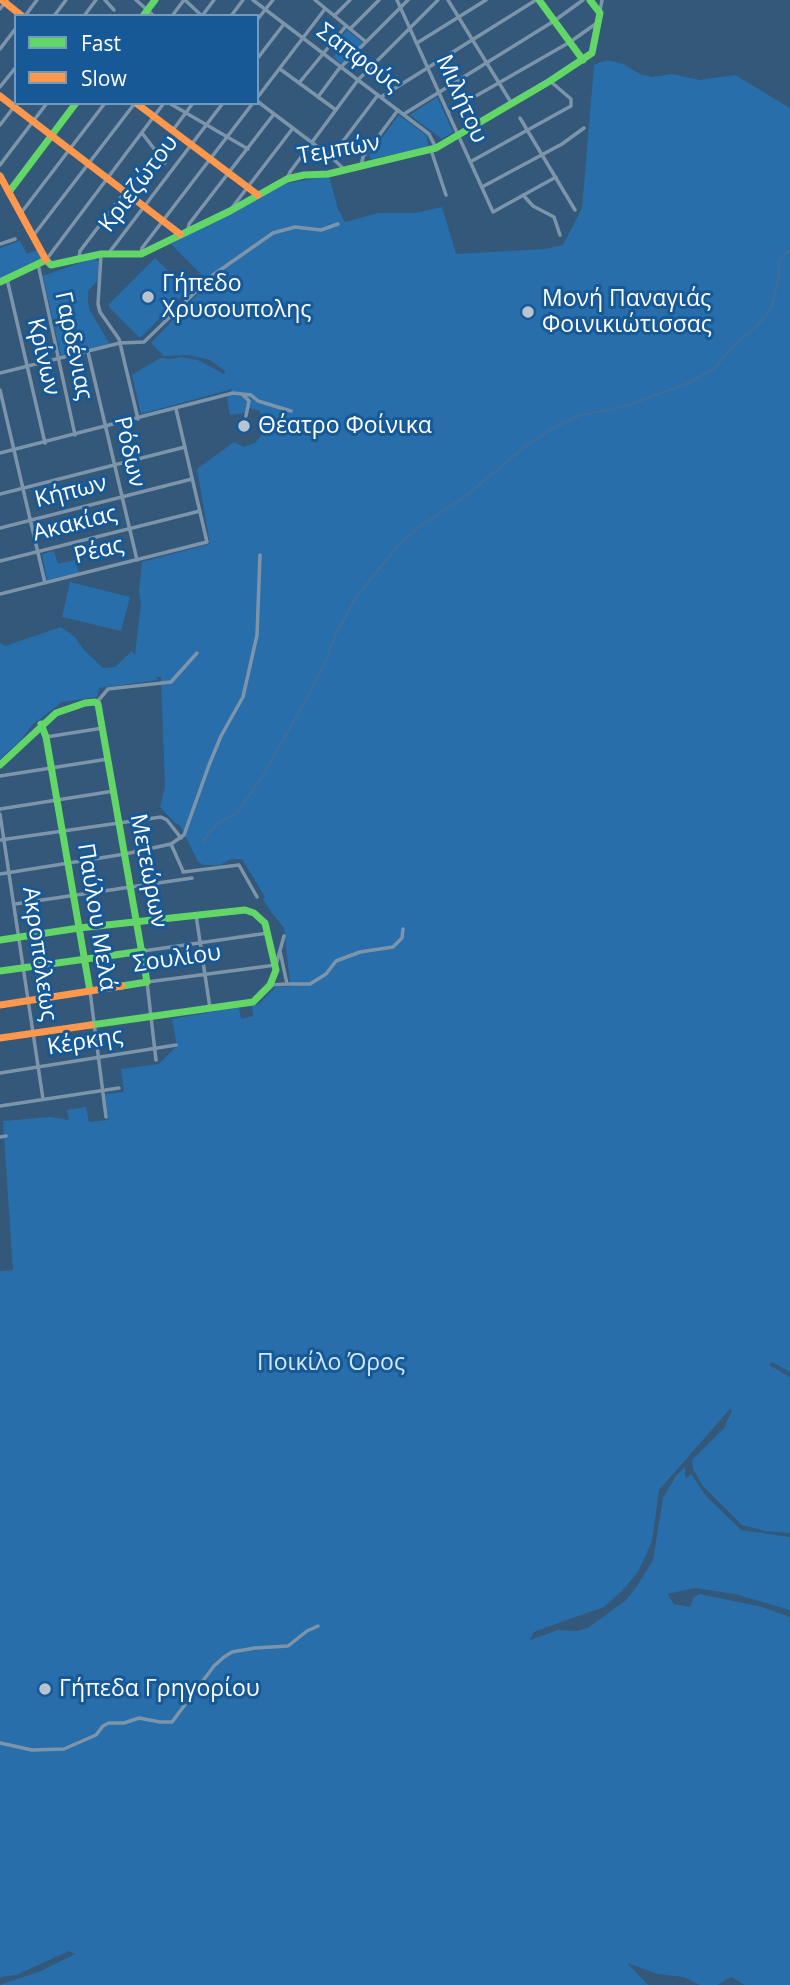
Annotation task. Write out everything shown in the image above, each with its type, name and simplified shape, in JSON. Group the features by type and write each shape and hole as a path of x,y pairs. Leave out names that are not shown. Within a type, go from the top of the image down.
{"street":[{"path":"26,14 37,0"},
{"path":"85,14 96,0"},
{"path":"104,0 114,10"},
{"path":"136,0 145,13 155,0"},
{"path":"174,14 185,0 200,14"},
{"name":"Σαπφούς","path":"253,0 429,134 434,149"},
{"path":"259,18 273,0"},
{"path":"315,0 366,42"},
{"path":"334,16 350,0"},
{"path":"299,83 322,52 379,0"},
{"name":"Μιλήτου","path":"397,0 492,212 523,195"},
{"path":"318,97 341,67 408,0"},
{"path":"287,179 358,80 438,0"},
{"path":"449,0 512,104"},
{"path":"417,43 486,0"},
{"path":"331,157 379,96 538,0 583,60 594,50 602,0"},
{"path":"404,114 554,21 583,0"},
{"path":"590,0 599,17"},
{"path":"3,3 21,14"},
{"path":"259,97 325,9"},
{"path":"448,112 570,42 599,17"},
{"path":"259,56 284,23"},
{"path":"0,49 14,32"},
{"name":"Τεμπών","path":"46,260 51,265 105,254 141,254 230,211 287,179 361,167 434,149 583,60"},
{"path":"0,87 14,69"},
{"path":"280,69 336,110"},
{"path":"470,162 571,106 571,99 550,81"},
{"path":"259,103 345,170"},
{"path":"0,125 15,105 125,192 184,232 274,114"},
{"path":"0,165 45,105"},
{"path":"9,192 74,105"},
{"path":"21,213 103,105"},
{"path":"33,236 133,105"},
{"path":"138,105 258,195"},
{"path":"3,280 46,260 165,105"},
{"path":"171,105 248,149"},
{"path":"173,130 192,105"},
{"name":"Κριεζώτου","path":"105,254 221,105"},
{"path":"141,254 142,248 163,220 253,105"},
{"path":"361,167 363,158 398,110"},
{"path":"520,118 575,210"},
{"path":"230,211 293,128"},
{"path":"482,187 562,144 583,128"},
{"path":"142,133 165,163"},
{"path":"434,149 446,195"},
{"path":"0,176 46,260"},
{"path":"556,177 523,195 533,206 554,216 561,235"},
{"path":"79,258 80,251 125,192"},
{"path":"0,373 120,344 144,342 213,275 273,233 295,227 321,230 338,224"},
{"path":"0,244 15,239"},
{"path":"105,254 98,303 100,312 120,344 138,419"},
{"name":"Γαρδένιας","path":"38,264 75,435"},
{"name":"Κρίνων","path":"3,280 44,443"},
{"name":"Ρόδων","path":"88,352 137,560"},
{"path":"0,390 45,583"},
{"path":"0,453 233,393 251,395 258,401"},
{"path":"243,395 248,401 246,416"},
{"path":"248,401 258,401 291,411"},
{"path":"176,409 200,511"},
{"path":"0,494 185,447"},
{"name":"Κήπων","path":"0,528 192,479"},
{"name":"Ακακίας","path":"0,561 200,511"},
{"name":"Ρέας","path":"0,594 207,542 200,511"},
{"path":"0,874 125,855 171,844 181,838 213,754 243,697 257,635 260,555"},
{"path":"0,765 41,724 61,710 97,702 107,689 171,682 197,653"},
{"name":"Μετεώρων","path":"97,702 143,951 156,1060"},
{"name":"Παύλου Μελά","path":"41,724 46,737 90,991 106,1117"},
{"path":"46,737 103,728"},
{"path":"0,776 108,759"},
{"path":"0,808 114,791"},
{"name":"Ακροπόλεως","path":"0,814 43,1099"},
{"path":"2,839 164,818 181,838"},
{"path":"171,844 186,879"},
{"path":"183,872 239,865 257,897"},
{"path":"14,904 192,878"},
{"path":"0,940 79,928 245,910 260,917 268,933 276,965 276,974 270,985 253,1002 0,1038"},
{"path":"196,915 210,1008"},
{"path":"270,985 310,984 326,974 336,961 360,952 393,947 402,938 404,929"},
{"path":"0,971 268,933"},
{"path":"276,965 284,936"},
{"path":"280,949 287,984"},
{"name":"Σουλίου","path":"0,1005 276,965"},
{"name":"Κέρκης","path":"0,1073 176,1045"},
{"path":"0,1106 119,1088"},
{"path":"0,1138 6,1136"},
{"path":"0,1743 32,1749 64,1749 96,1735 109,1723 124,1723 139,1718 172,1722 224,1657 255,1648 288,1646 318,1626"}],"green space":[{"path":"347,30 363,43 342,64 333,57 337,52 332,48"},
{"name":"Ποικίλο Όρος","path":"607,60 652,77 672,74 699,80 735,75 790,108 790,1372 772,1362 769,1365 790,1377 790,1533 742,1525 702,1485 693,1469 692,1460 724,1428 732,1410 730,1409 659,1490 652,1541 638,1572 622,1591 604,1607 536,1631 530,1640 558,1630 578,1631 589,1627 625,1601 653,1560 663,1498 676,1476 685,1467 685,1477 691,1474 706,1496 741,1530 790,1537 790,1610 735,1594 695,1588 667,1594 674,1604 690,1607 694,1597 700,1594 762,1607 790,1617 790,1985 745,1985 731,1977 717,1985 700,1985 684,1977 658,1974 627,1963 648,1985 0,1985 41,1971 75,1954 69,1951 16,1975 0,1977 0,1271 13,1270 3,1121 50,1117 69,1120 67,1110 86,1107 89,1122 108,1120 105,1094 124,1092 121,1069 159,1064 177,1046 172,1019 239,1007 241,1019 253,1016 252,1006 259,1004 276,987 294,986 290,983 284,928 269,909 263,899 265,897 242,859 231,859 220,865 204,865 198,862 180,825 160,807 165,787 161,677 156,677 158,680 99,688 97,697 62,702 32,725 21,740 0,759 0,643 5,646 61,627 75,637 103,668 115,667 132,651 135,655 142,562 210,544 197,469 234,442 244,447 255,443 263,433 264,420 259,411 246,407 245,413 230,415 227,399 232,389 141,414 132,375 160,358 181,357 198,360 224,374 225,371 210,360 189,355 164,356 151,343 209,282 171,244 283,184 329,176 338,209 345,222 378,213 416,213 442,207 456,254 545,249 563,245 582,208 594,65"},
{"path":"437,97 453,132 442,139 410,115"},
{"path":"399,115 427,136 428,147 371,159 369,155"},
{"path":"20,241 27,254 37,250 41,258 0,278 0,248"},
{"path":"94,258 99,262 97,281 88,291 88,302 90,311 110,344 61,356 43,276"},
{"name":"Γήπεδο Χρυσουπολης","path":"155,258 188,290 140,338 109,304"},
{"path":"54,551 58,564 75,560 79,573 47,580 42,554"},
{"path":"70,582 130,597 121,631 62,617"}],"waterway":[{"path":"202,843 221,821 238,812 265,772 307,698 356,597 398,546 419,527 467,495 522,449 550,430 580,415 615,409 640,401 688,383 714,369 771,309 778,283 780,259 790,250"}],"traffic: fast":[{"path":"144,14 155,0"},
{"path":"539,0 583,60"},
{"path":"46,260 51,265 101,254 141,254 230,211 287,179 328,174 436,148 592,53 600,13 590,0"},
{"path":"9,192 74,105"},
{"path":"0,282 46,260"},
{"path":"0,765 56,713 85,703 98,704 147,982 122,986"},
{"path":"41,724 46,737 90,991"},
{"path":"0,940 79,928 245,910 254,913 265,923 276,970 270,985 253,1002 91,1025"},
{"path":"0,971 143,951"}],"traffic: slow":[{"path":"2,0 20,14"},
{"path":"0,96 180,234"},
{"path":"139,105 258,195"},
{"path":"0,176 46,260"},
{"path":"0,1005 122,986"},
{"path":"0,1038 91,1025"}],"place":[{"name":"Γήπεδο Χρυσουπολης","path":"148,297"},
{"name":"Μονή Παναγιάς Φοινικιώτισσας","path":"528,312"},
{"name":"Θέατρο Φοίνικα","path":"244,426"},
{"name":"Γήπεδα Γρηγορίου","path":"45,1689"}]}
